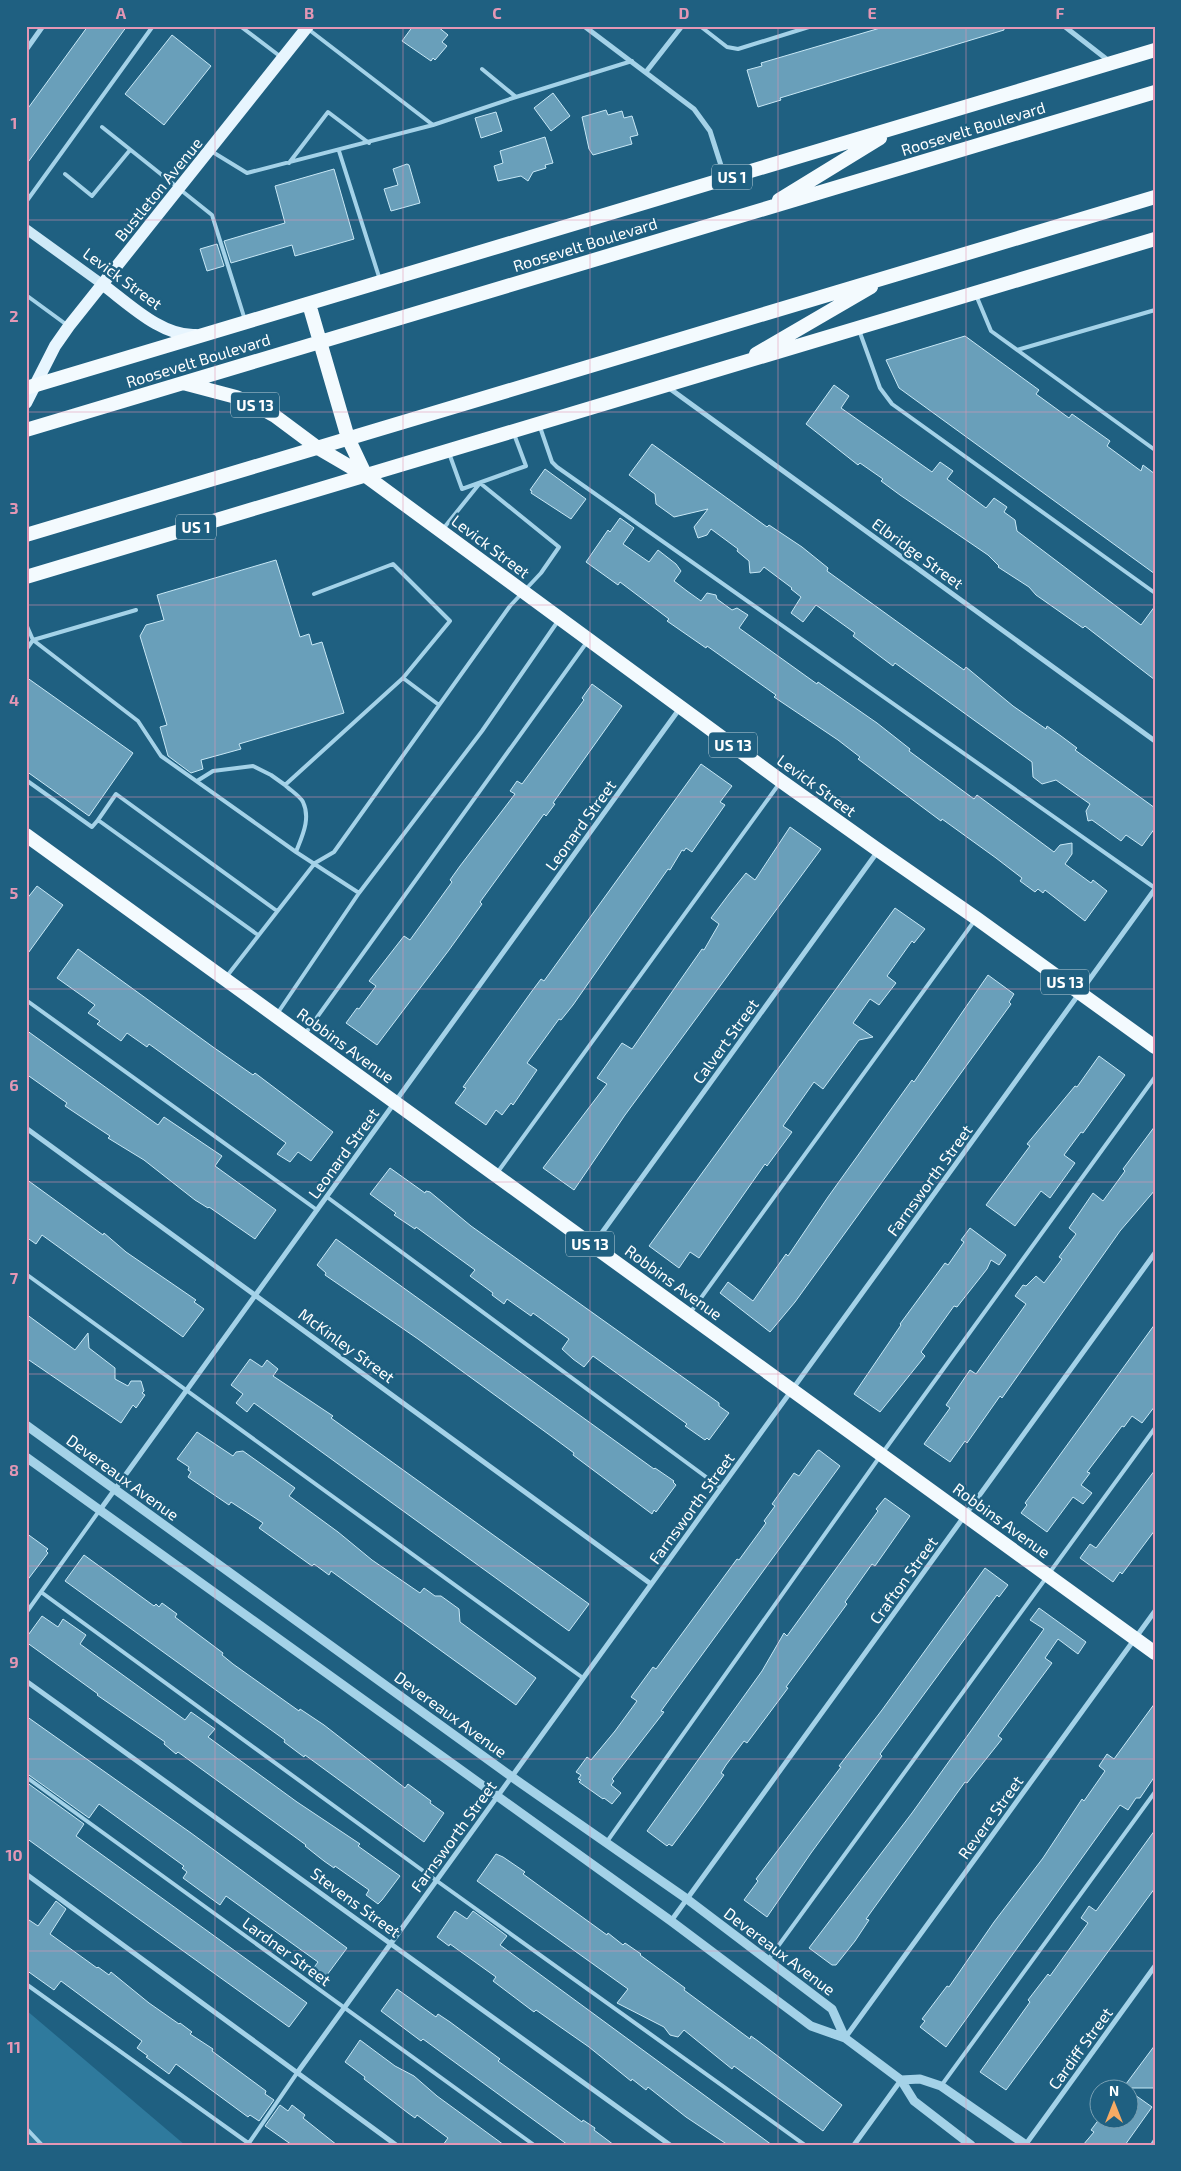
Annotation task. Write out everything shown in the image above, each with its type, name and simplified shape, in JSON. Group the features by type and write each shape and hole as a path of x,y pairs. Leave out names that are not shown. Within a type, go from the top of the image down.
{"highway":[{"name":"Roosevelt Boulevard","path":"31,387 1155,50"},
{"name":"Roosevelt Boulevard","path":"26,430 1155,92"},
{"path":"762,210 897,127"},
{"name":"US 1","path":"26,535 1155,197"},
{"name":"US 1","path":"26,577 1155,239"},
{"path":"735,365 892,275"},
{"name":"Levick Street","path":"309,304 348,438 366,476"},
{"name":"Levick Street","path":"183,383 236,397 257,406 275,416 318,448 366,476 484,560 524,593 781,781 1155,1047"},
{"name":"Robbins Avenue","path":"26,835 1155,1653"}],"main road":[{"name":"Bustleton Avenue","path":"26,403 31,387 69,326 308,27"},
{"name":"Levick Street","path":"26,230 170,332 188,336 206,334"}],"street":[{"path":"26,50 43,26"},
{"path":"584,26 683,100 703,120 715,143 726,179"},
{"path":"646,72 682,26"},
{"path":"1064,26 1112,63"},
{"name":"Elbridge Street","path":"666,386 1155,741"},
{"name":"Leonard Street","path":"100,1510 681,708"},
{"name":"Calvert Street","path":"593,1246 878,850"},
{"name":"Farnsworth Street","path":"297,2073 1155,888"},
{"name":"McKinley Street","path":"26,1128 651,1584"},
{"name":"Crafton Street","path":"671,1921 1155,1253"},
{"name":"Devereaux Avenue","path":"26,1425 512,1777 687,1899 832,2009 845,2038"},
{"name":"Devereaux Avenue","path":"26,1457 671,1921 810,2026 845,2038 901,2080 914,2101 971,2145"},
{"name":"Revere Street","path":"845,2038 1155,1611"},
{"name":"Stevens Street","path":"26,1681 670,2145"},
{"path":"26,1874 396,2145"},
{"name":"Cardiff Street","path":"1026,2144 1155,1966"},
{"path":"854,2145 901,2080 920,2079 941,2086 1026,2144"}],"lane":[{"path":"26,202 153,26"},
{"path":"240,26 283,58"},
{"path":"700,26 727,47 738,49 812,26"},
{"path":"308,27 433,125"},
{"path":"210,150 247,173 339,151 433,125 516,96 632,61"},
{"path":"482,70 516,96"},
{"path":"288,164 328,112 369,143"},
{"path":"102,127 212,215 245,322"},
{"path":"65,174 92,196 130,150"},
{"path":"339,151 380,282"},
{"path":"975,293 991,331 1155,450"},
{"path":"26,295 69,326"},
{"path":"1017,350 1155,310"},
{"path":"859,328 880,388 892,404 1155,593"},
{"path":"539,424 552,462 557,467 1155,888"},
{"path":"448,451 462,489 480,484 526,466 513,432"},
{"path":"441,531 480,484"},
{"path":"225,979 315,863 334,852 510,606 542,573 559,547 480,484"},
{"path":"285,786 403,678 450,621 394,564 314,594"},
{"path":"26,650 33,640 136,610"},
{"path":"276,1016 360,893 482,731 559,618"},
{"path":"26,624 33,640 138,721 161,756 296,852 360,893"},
{"path":"303,1036 588,640"},
{"path":"403,678 439,705"},
{"path":"196,781 213,772 253,766 271,775 302,800 306,815 306,826 296,852"},
{"path":"26,780 92,827 116,794 277,910"},
{"path":"496,1175 781,781"},
{"path":"98,820 258,935"},
{"path":"688,1315 976,918"},
{"path":"26,1000 317,1210"},
{"path":"606,1843 882,1455 1155,1077"},
{"path":"327,1197 721,1488"},
{"path":"26,1274 583,1678"},
{"path":"768,1960 1155,1428"},
{"name":"Leonard Street","path":"26,1613 100,1510"},
{"path":"41,1592 436,1881 805,2145"},
{"name":"Lardner Street","path":"26,1777 534,2145"},
{"path":"941,2086 1155,1792"},
{"path":"26,1984 250,2144"},
{"name":"Farnsworth Street","path":"250,2144 297,2073"},
{"path":"26,2128 42,2145"},
{"path":"1152,2145 1155,2140"}],"shaded area":[{"path":"26,2010 185,2145 26,2145"}],"building":[{"path":"88,26 127,26 26,165 26,111"},
{"path":"413,26 437,26 448,35 442,42 447,46 435,60 433,58 431,61 402,41"},
{"path":"887,26 1004,26 1004,30 780,98 781,100 758,107 747,70 762,66 761,63"},
{"path":"172,35 211,66 164,125 125,94"},
{"path":"553,93 570,116 551,131 534,108"},
{"path":"606,110 608,115 622,111 624,118 632,116 638,135 630,137 632,144 593,155 589,149 582,117"},
{"path":"496,112 502,131 481,138 475,118"},
{"path":"545,137 553,163 545,165 546,168 533,172 528,181 521,176 498,181 494,166 503,163 500,151"},
{"path":"409,165 420,203 391,211 384,189 398,185 393,169"},
{"path":"334,169 354,239 295,256 292,245 231,263 224,241 285,223 275,186"},
{"path":"217,244 224,266 207,271 200,249"},
{"path":"965,336 1039,390 1036,394 1069,418 1072,414 1110,441 1107,446 1141,471 1143,465 1155,474 1155,574 899,388 886,360"},
{"path":"834,385 849,396 841,408 932,472 940,462 953,471 947,479 986,508 994,498 1007,507 1004,512 1015,520 1017,531 1141,625 1155,606 1155,680 1085,626 1083,628 1036,595 1029,587 998,567 988,555 900,495 881,481 883,479 860,463 858,465 806,424"},
{"path":"652,444 767,527 769,525 802,547 828,568 827,571 964,670 966,667 1013,706 1046,729 1047,726 1061,736 1077,748 1075,750 1155,808 1155,828 1142,846 1126,835 1121,841 1092,820 1088,821 1086,811 1090,804 1056,780 1042,784 1033,777 1032,762 895,663 893,666 853,636 855,633 816,605 803,622 791,613 801,597 792,588 764,567 760,572 750,573 749,561 737,551 738,549 711,529 707,535 698,538 694,527 708,509 674,517 656,504 655,494 629,475"},
{"path":"545,469 586,499 571,519 531,493 532,491 530,490"},
{"path":"620,518 634,528 623,544 649,562 658,550 676,564 681,571 674,581 687,591 701,601 707,593 716,595 717,599 732,610 737,608 748,615 739,628 817,684 818,682 877,723 910,749 909,751 974,799 977,795 1054,852 1060,845 1072,843 1072,854 1065,864 1091,883 1093,880 1107,891 1085,921 1045,890 1043,893 1038,889 1035,892 1020,881 1022,878 858,759 860,757 838,740 774,697 776,695 707,646 706,648 667,621 669,619 620,582 618,585 586,562 608,530 610,532"},
{"path":"276,560 300,637 309,634 312,645 322,642 344,713 239,744 241,749 201,760 203,769 191,773 168,756 160,727 167,725 140,636 146,625 164,620 157,595"},
{"path":"26,677 133,753 89,816 26,771"},
{"path":"592,684 622,706 553,803 555,804 546,816 544,814 480,902 482,904 449,950 377,1045 346,1023 376,986 369,981 404,936 410,940 452,882 450,880 460,866 515,794 510,791 517,781 522,784 584,700 582,698"},
{"path":"701,764 732,786 720,802 725,805 692,852 686,848 684,851 682,850 670,870 668,869 573,1005 561,1020 559,1019 527,1063 537,1070 513,1105 511,1103 502,1115 496,1110 486,1125 455,1103 466,1088 463,1087 541,979 544,981"},
{"path":"790,827 821,849 625,1115 574,1190 543,1168 607,1084 597,1078 622,1043 632,1049 702,949 704,950 719,924 711,918 746,873 755,880"},
{"path":"37,886 63,905 26,956 26,900"},
{"path":"895,908 925,929 914,943 912,941 887,976 896,983 879,1005 870,999 853,1023 873,1037 859,1040 823,1089 814,1082 783,1126 792,1132 767,1166 765,1164 699,1258 690,1252 679,1268 649,1246"},
{"path":"78,949 213,1047 253,1075 255,1073 333,1132 311,1161 298,1152 290,1162 277,1154 286,1143 149,1044 147,1047 127,1033 121,1041 97,1024 100,1021 88,1013 95,1005 57,978"},
{"path":"988,975 1014,994 1009,1002 1011,1004 795,1302 770,1332 720,1293 728,1282 753,1301 786,1254 788,1256 912,1080 914,1082"},
{"path":"26,1030 158,1125 164,1117 222,1156 215,1166 276,1210 255,1239 209,1207 195,1200 144,1160 108,1138 110,1136 65,1106 67,1103 26,1074"},
{"path":"1099,1056 1125,1075 1083,1133 1081,1132 1064,1155 1075,1163 1050,1198 1041,1191 1015,1226 986,1205 1030,1146 1027,1144 1075,1086 1077,1087"},
{"path":"1155,1126 1155,1190 1120,1231 1002,1398 1000,1396 967,1443 965,1441 950,1462 924,1444 950,1408 946,1405 970,1370 976,1374 1026,1304 1015,1296 1023,1285 1026,1286 1036,1276 1044,1283 1062,1259 1059,1257 1076,1234 1069,1228 1093,1193 1103,1201 1125,1171 1123,1169"},
{"path":"390,1168 425,1193 426,1191 430,1192 471,1226 719,1403 719,1406 729,1413 709,1440 707,1438 705,1440 685,1426 687,1424 593,1356 584,1367 562,1349 569,1339 533,1313 531,1316 507,1299 504,1304 470,1276 475,1270 416,1227 415,1229 394,1215 396,1213 370,1194"},
{"path":"26,1179 196,1300 194,1302 204,1309 183,1337 42,1235 36,1244 26,1237"},
{"path":"970,1228 1006,1255 999,1265 991,1260 987,1269 957,1307 954,1306 921,1352 925,1356 880,1412 854,1394 900,1324 945,1263 948,1265 964,1242 961,1240"},
{"path":"336,1239 654,1469 674,1481 676,1485 656,1512 654,1510 652,1514 573,1455 574,1453 551,1436 418,1339 325,1275 326,1273 317,1265"},
{"path":"26,1314 75,1350 88,1333 89,1348 115,1368 115,1379 128,1386 131,1381 141,1381 144,1391 142,1393 145,1395 136,1408 133,1405 121,1423 26,1358"},
{"path":"1155,1324 1155,1406 1142,1423 1132,1416 1124,1427 1122,1426 1087,1472 1090,1473 1081,1485 1092,1493 1083,1504 1073,1497 1047,1532 1021,1513 1027,1505 1025,1503"},
{"path":"250,1359 262,1367 267,1360 278,1369 273,1376 333,1416 331,1418 589,1604 569,1631 254,1403 247,1412 236,1403 243,1394 231,1385"},
{"path":"197,1432 233,1456 236,1452 243,1451 295,1488 289,1496 372,1560 420,1593 424,1588 435,1596 441,1596 459,1609 460,1622 536,1678 516,1705 331,1571 329,1575 314,1564 312,1566 259,1528 263,1523 231,1502 229,1505 188,1477 191,1472 188,1470 189,1467 177,1459"},
{"path":"819,1450 840,1466 661,1711 664,1712 612,1779 614,1781 611,1785 621,1793 612,1804 603,1799 579,1782 581,1780 578,1779 581,1775 576,1772 587,1757 591,1760 615,1731 637,1701 631,1697 653,1667 656,1669 766,1523 764,1521 775,1506 772,1504 794,1473 799,1476"},
{"path":"1155,1470 1155,1530 1122,1574 1120,1572 1113,1582 1080,1558 1090,1544 1096,1548"},
{"path":"885,1498 910,1516 875,1566 872,1564 845,1602 847,1604 786,1687 788,1688 747,1743 744,1741 726,1765 721,1773 724,1775 698,1811 672,1846 669,1844 667,1846 647,1831 762,1671 784,1633 787,1636 878,1511 876,1509"},
{"path":"26,1533 48,1549 46,1551 48,1553 26,1582"},
{"path":"84,1555 154,1606 156,1604 159,1607 162,1603 177,1614 175,1617 223,1653 222,1655 233,1664 299,1711 300,1709 324,1725 405,1788 408,1784 431,1801 430,1803 444,1813 424,1842 305,1755 304,1757 284,1742 285,1740 65,1581"},
{"path":"985,1568 1008,1585 999,1597 997,1595 880,1754 882,1756 767,1917 744,1900 758,1881 756,1879 841,1767 839,1766"},
{"path":"1039,1608 1086,1642 1078,1654 1058,1639 1045,1658 1052,1663 998,1736 1002,1739 967,1783 965,1782 866,1919 869,1920 855,1941 836,1965 832,1965 809,1948 912,1813 1044,1629 1030,1620"},
{"path":"42,1616 58,1627 63,1619 86,1635 80,1644 185,1720 191,1712 215,1729 208,1737 297,1802 360,1844 358,1846 400,1876 382,1900 378,1904 366,1895 369,1890 335,1866 334,1868 324,1861 306,1845 178,1752 176,1754 164,1744 165,1742 97,1695 26,1642 26,1638"},
{"path":"1155,1703 1155,1776 1140,1798 1136,1798 1128,1810 1120,1805 946,2047 920,2027 925,2021 922,2019 947,1986 949,1987 994,1922 1043,1858 1082,1799 1084,1801 1105,1771 1099,1766 1107,1754 1114,1759"},
{"path":"26,1716 191,1833 347,1948 324,1979 312,1970 318,1962 226,1896 220,1905 183,1878 187,1872 182,1868 184,1866 99,1804 89,1818 26,1773"},
{"path":"26,1782 84,1824 76,1836 307,2003 289,2027 26,1838"},
{"path":"1155,1830 1155,1888 1006,2090 980,2072 1030,2002 1028,2000 1048,1974 1050,1976 1088,1923 1081,1918 1089,1906 1096,1911"},
{"path":"496,1854 525,1872 523,1874 607,1935 608,1933 623,1945 625,1943 641,1954 685,1988 684,1990 750,2039 751,2036 758,2041 842,2105 823,2131 734,2066 732,2069 684,2030 678,2037 670,2035 664,2027 617,2003 628,1989 477,1881"},
{"path":"56,1901 66,1909 50,1934 97,1968 109,1975 111,1972 149,2003 192,2032 190,2034 213,2049 212,2051 266,2091 265,2094 274,2100 259,2121 250,2115 248,2117 176,2064 169,2074 137,2048 142,2041 61,1981 54,1990 26,1970 26,1918 38,1926"},
{"path":"455,1911 467,1919 473,1911 499,1930 507,1936 500,1945 772,2145 728,2145 686,2117 648,2087 646,2090 632,2079 631,2081 589,2047 536,2010 534,2012 493,1981 496,1977 450,1944 449,1946 437,1937"},
{"path":"397,1989 436,2017 438,2014 450,2022 500,2059 498,2061 582,2122 583,2120 595,2128 594,2130 614,2145 568,2145 423,2039 421,2041 381,2011"},
{"path":"360,2040 395,2066 414,2076 437,2096 504,2145 443,2145 448,2138 417,2115 415,2118 408,2113 345,2062"},
{"path":"1155,2045 1155,2088 1138,2088 1138,2078 1130,2078"},
{"path":"1138,2097 1152,2107 1138,2127"},
{"path":"280,2105 288,2111 292,2105 305,2115 303,2118 337,2145 292,2145 265,2126"},
{"path":"1092,2128 1137,2128 1125,2145 1083,2145 1094,2132 1091,2130"}]}
